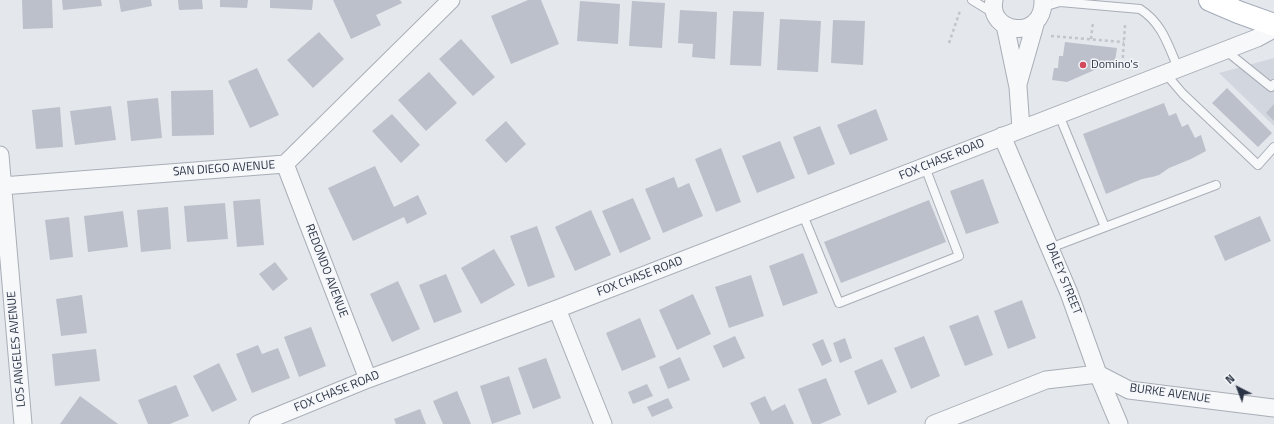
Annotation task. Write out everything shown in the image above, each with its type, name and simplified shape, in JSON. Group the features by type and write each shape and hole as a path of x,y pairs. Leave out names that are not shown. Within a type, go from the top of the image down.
{"main road":[{"path":"1210,0 1274,25"}],"street":[{"name":"SAN DIEGO AVENUE","path":"2,186 285,164 451,0"},
{"path":"998,13 1013,28 1021,29 1029,26 1041,9"},
{"path":"1018,87 1041,9"},
{"path":"998,13 1018,87 1021,130"},
{"name":"FOX CHASE ROAD","path":"258,424 368,379 803,215 1002,136 1021,130 1257,38 1274,28"},
{"name":"DALEY STREET","path":"1002,136 1069,293 1098,374 1119,424"},
{"name":"LOS ANGELES AVENUE","path":"0,155 23,424"},
{"name":"REDONDO AVENUE","path":"285,164 368,379"},
{"path":"557,309 603,424"},
{"path":"934,424 1046,380 1098,374"},
{"name":"BURKE AVENUE","path":"1098,374 1129,390 1274,408"}],"lane":[{"path":"972,0 998,13"},
{"path":"1041,9 1060,2 1140,9 1157,23 1171,71 1183,94 1258,165 1274,147"},
{"path":"1225,50 1271,87 1274,84"},
{"path":"1059,115 1105,227"},
{"path":"803,215 839,303 960,256 925,167"},
{"path":"1050,248 1216,185"}],"path":[{"path":"949,44 960,11"},
{"path":"1091,39 1093,22"},
{"path":"1122,70 1125,25"},
{"path":"1048,36 1124,42"}],"shaded area":[{"path":"1274,58 1274,126 1219,73"}],"building":[{"path":"22,0 52,0 53,28 23,29"},
{"path":"62,0 101,0 102,6 63,10"},
{"path":"119,0 151,0 152,6 121,12"},
{"path":"178,0 202,0 203,9 179,10"},
{"path":"220,0 248,0 247,8 220,7"},
{"path":"270,0 313,0 312,10 270,8"},
{"path":"333,0 400,0 402,3 376,15 381,25 351,39"},
{"path":"528,0 541,0 559,44 511,64 491,16"},
{"path":"580,1 620,4 618,44 577,41"},
{"path":"632,1 665,3 662,48 629,46"},
{"path":"680,10 717,12 715,59 692,57 693,44 678,43"},
{"path":"733,11 764,12 761,66 730,65"},
{"path":"780,19 821,21 818,72 777,70"},
{"path":"833,20 865,21 863,65 831,63"},
{"path":"319,32 344,59 313,88 287,60"},
{"path":"461,39 495,77 473,96 439,59"},
{"name":"Domino's","path":"1065,42 1117,48 1115,61 1067,82 1052,80 1054,68 1058,68 1059,56 1063,56"},
{"path":"257,68 279,115 250,128 228,81"},
{"path":"429,72 457,103 426,131 398,100"},
{"path":"1227,88 1272,133 1258,147 1212,103"},
{"path":"213,90 214,135 172,136 171,91"},
{"path":"158,98 162,138 131,141 127,101"},
{"path":"1164,103 1169,116 1176,113 1182,127 1188,124 1195,138 1201,135 1206,151 1169,168 1159,175 1142,179 1106,194 1083,134"},
{"path":"1274,104 1274,121 1266,113"},
{"path":"111,106 116,140 75,145 70,111"},
{"path":"60,107 63,147 36,149 32,110"},
{"path":"876,109 888,140 850,155 837,125"},
{"path":"392,114 420,145 401,163 372,131"},
{"path":"506,121 526,144 506,163 485,140"},
{"path":"820,126 835,164 808,175 793,137"},
{"path":"780,141 795,178 757,193 742,156"},
{"path":"721,148 741,202 716,212 695,159"},
{"path":"375,166 394,207 418,195 427,214 407,224 404,217 353,241 328,188"},
{"path":"674,177 678,188 689,183 703,216 663,233 645,189"},
{"path":"983,179 999,223 966,234 950,191"},
{"path":"633,198 651,239 620,253 602,211"},
{"path":"260,199 264,245 237,247 233,201"},
{"path":"929,200 946,242 841,283 824,242"},
{"path":"225,203 228,239 187,242 184,206"},
{"path":"168,207 171,249 141,252 137,210"},
{"path":"591,210 611,255 575,271 555,227"},
{"path":"123,211 128,247 88,252 84,216"},
{"path":"1260,216 1271,241 1225,261 1214,236"},
{"path":"69,217 73,257 50,260 45,220"},
{"path":"537,226 555,277 528,287 510,236"},
{"path":"494,249 515,285 481,304 461,268"},
{"path":"803,253 818,293 783,306 769,266"},
{"path":"275,262 288,279 273,291 259,274"},
{"path":"446,274 462,312 434,323 419,285"},
{"path":"751,275 764,316 729,328 715,287"},
{"path":"398,281 420,329 392,342 370,294"},
{"path":"693,294 711,334 677,350 659,310"},
{"path":"82,295 87,333 61,336 56,299"},
{"path":"1022,300 1036,338 1008,349 994,311"},
{"path":"978,315 993,355 965,366 949,326"},
{"path":"640,318 656,357 622,371 606,333"},
{"path":"311,327 326,366 299,377 284,337"},
{"path":"735,336 745,358 723,368 713,346"},
{"path":"924,336 940,376 911,389 894,348"},
{"path":"845,338 852,358 840,363 833,343"},
{"path":"823,339 832,361 822,366 812,344"},
{"path":"258,345 262,354 278,348 290,378 252,393 236,354"},
{"path":"96,349 100,381 55,386 52,354"},
{"path":"680,357 690,380 668,389 659,367"},
{"path":"546,358 561,398 533,409 518,368"},
{"path":"882,359 897,392 868,405 854,371"},
{"path":"219,363 237,400 212,412 193,376"},
{"path":"509,376 521,414 492,424 480,386"},
{"path":"826,378 841,415 820,424 812,424 798,389"},
{"path":"647,384 653,396 633,404 628,392"},
{"path":"176,385 189,416 170,424 148,424 138,400"},
{"path":"457,391 471,424 443,424 433,401"},
{"path":"80,396 118,424 60,424"},
{"path":"765,396 772,411 785,404 794,424 760,424 750,403"},
{"path":"668,398 673,408 652,417 647,407"},
{"path":"420,409 426,424 396,424 394,419"}],"place":[{"name":"Domino's","path":"1083,65"}]}
